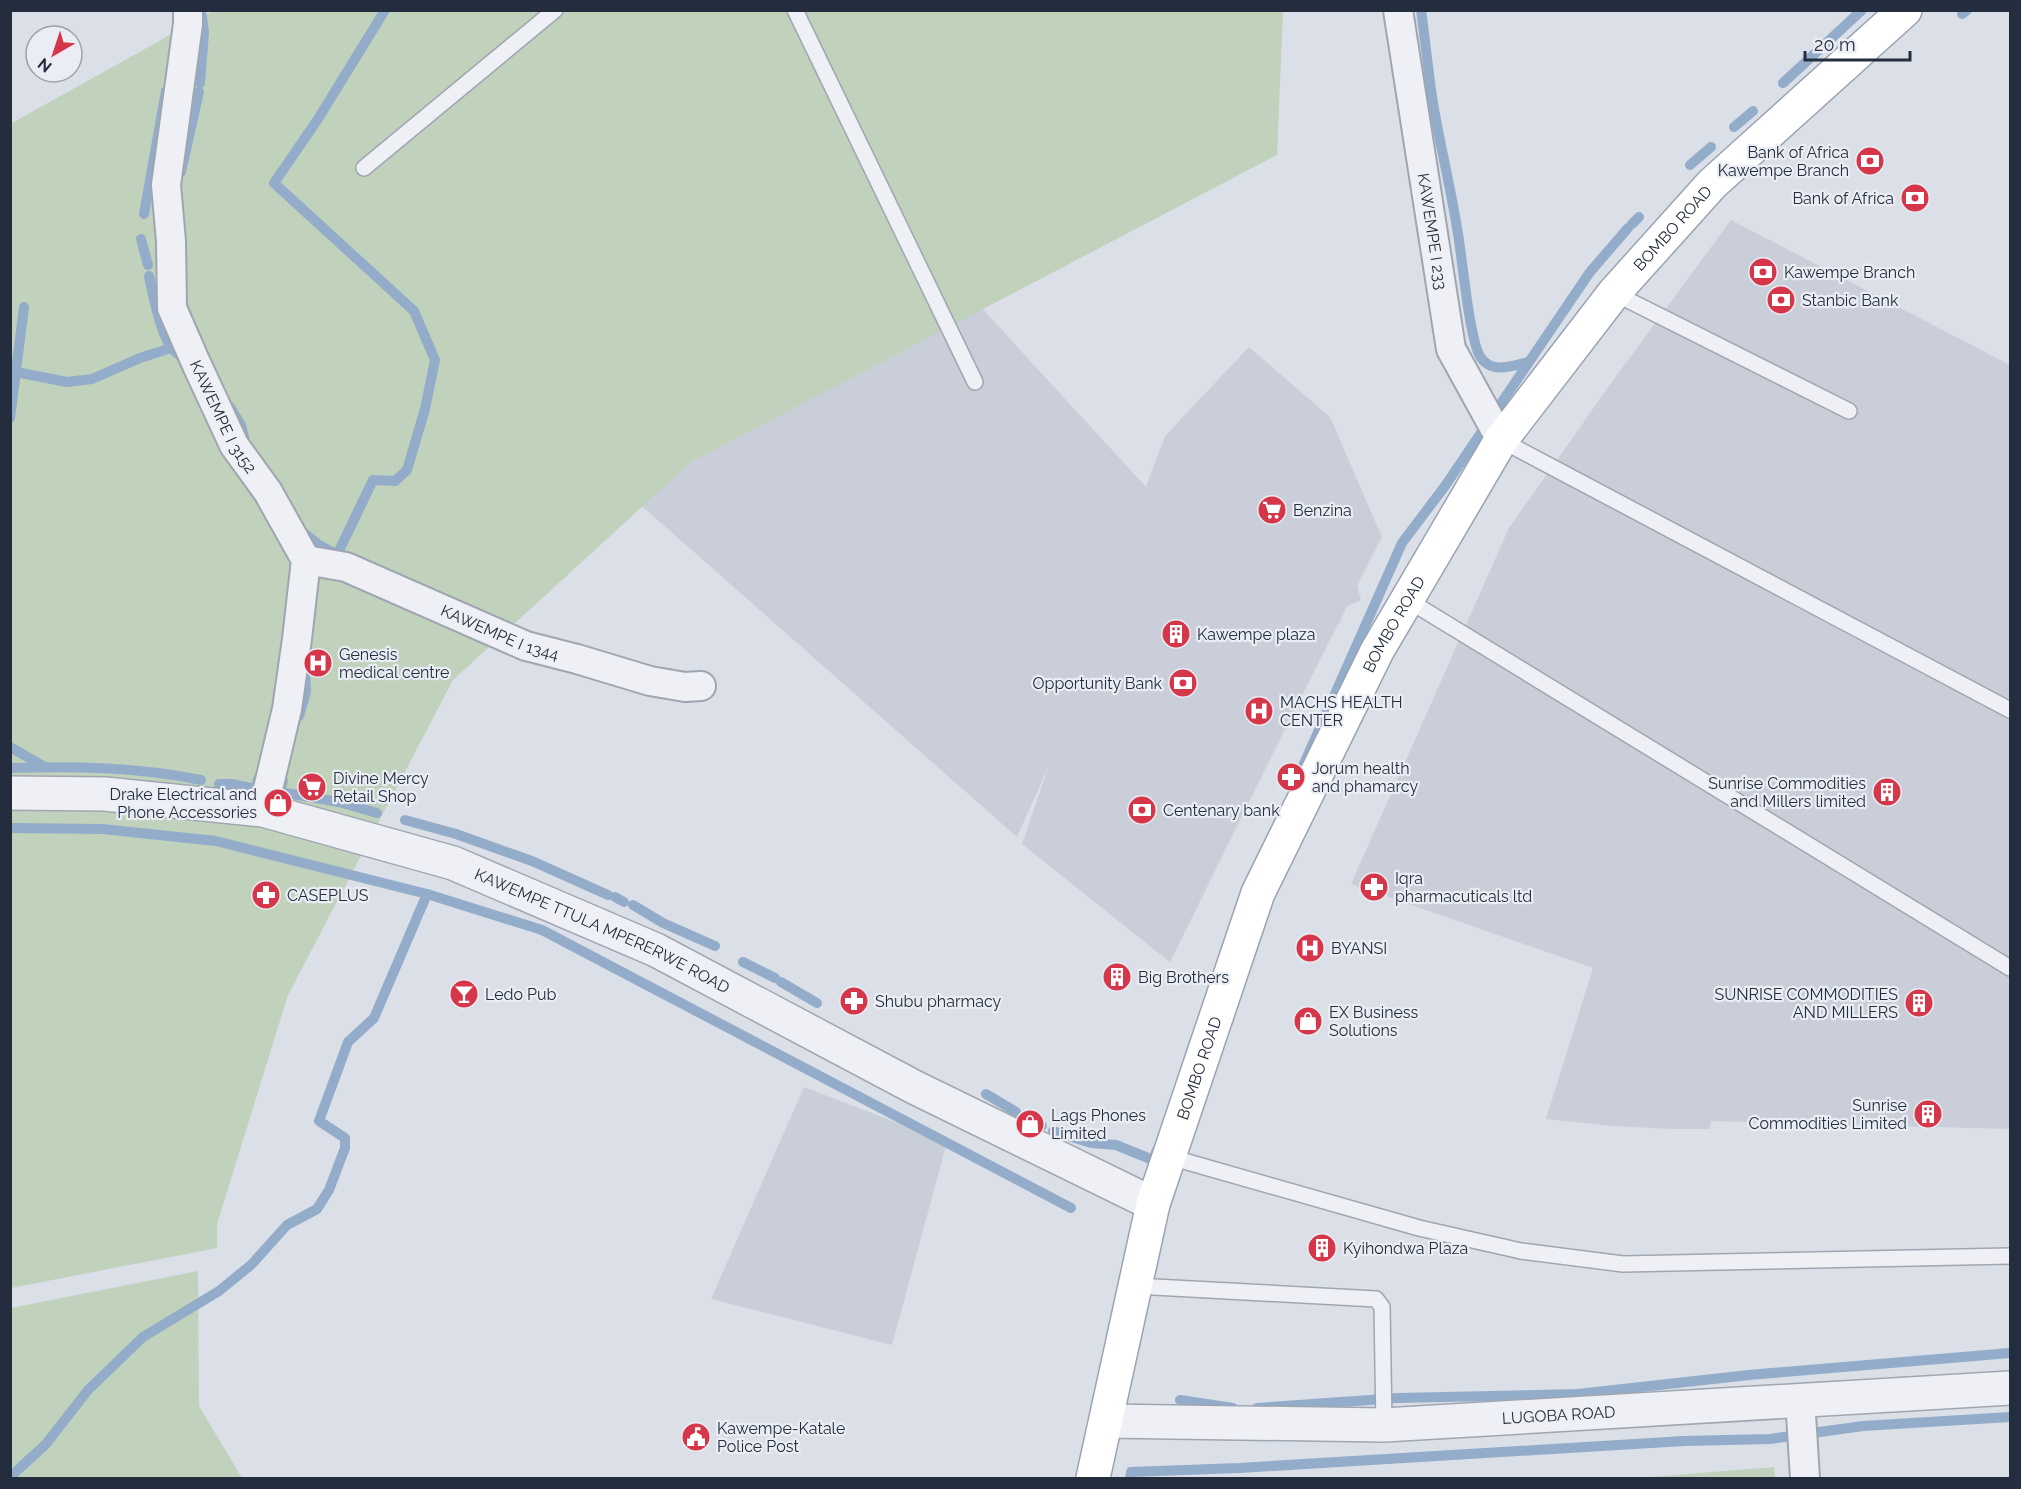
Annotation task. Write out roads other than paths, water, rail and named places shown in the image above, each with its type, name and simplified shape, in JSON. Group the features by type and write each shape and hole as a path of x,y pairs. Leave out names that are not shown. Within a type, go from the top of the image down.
{"main road":[{"name":"BOMBO ROAD","path":"1093,1479 1153,1204 1258,893 1377,651 1501,440 1614,293 1712,184 1905,10"}],"street":[{"name":"KAWEMPE I 3152","path":"188,10 166,185 171,241 172,308 234,445 268,492 306,560"},
{"name":"KAWEMPE I 233","path":"1398,10 1451,349 1501,440"},
{"name":"KAWEMPE I 1344","path":"306,560 346,567 526,646 576,658 650,681 685,687 701,686"},
{"path":"263,810 287,709 306,560"},
{"name":"KAWEMPE TTULA MPERERWE ROAD","path":"10,793 105,794 263,810 453,863 656,950 914,1087 1153,1204"},
{"name":"LUGOBA ROAD","path":"1106,1421 1384,1425 2010,1388"},
{"path":"1800,1400 1805,1479"}],"lane":[{"path":"364,168 555,10"},
{"path":"795,10 975,382"},
{"path":"1614,293 1849,411"},
{"path":"1501,440 2010,710"},
{"path":"1406,599 2010,968"},
{"path":"1170,1157 1419,1228 1521,1251 1623,1264 2010,1256"},
{"path":"1136,1286 1376,1299 1382,1307 1384,1425"}],"waterway":[{"path":"200,83 204,32 201,10"},
{"path":"337,555 373,480 395,481 407,470 425,409 435,360 414,311 274,183 318,119 385,10"},
{"path":"1421,10 1432,97 1459,240 1469,316 1477,349 1481,358 1491,366 1509,367 1528,362"},
{"path":"1783,83 1862,10"},
{"path":"1962,14 1967,10"},
{"path":"144,214 166,91"},
{"path":"181,172 199,92"},
{"path":"1734,127 1753,111"},
{"path":"1690,165 1711,147"},
{"path":"1632,224 1639,217"},
{"path":"1303,766 1402,543 1445,486 1590,272 1628,228"},
{"path":"141,239 148,265"},
{"path":"149,276 166,339 184,360"},
{"path":"10,418 24,307"},
{"path":"16,372 67,382 92,379 140,358 171,348"},
{"path":"230,407 241,425 245,441"},
{"path":"300,530 319,545 339,556"},
{"path":"299,716 306,692 305,667"},
{"path":"10,747 45,767"},
{"path":"10,768 106,768 154,772 201,780"},
{"path":"219,784 256,789 258,779"},
{"path":"283,781 280,792 339,802 377,813"},
{"path":"405,820 456,834 532,861 608,895"},
{"path":"10,828 102,829 216,841 427,894 542,930 1071,1208"},
{"path":"10,1477 46,1444 88,1390 143,1337 219,1291 252,1264 287,1225 317,1209 329,1190 345,1148 345,1138 319,1121 348,1042 374,1018 427,894"},
{"path":"615,897 624,902"},
{"path":"633,905 663,923 715,946"},
{"path":"743,962 775,978"},
{"path":"781,982 817,1003"},
{"path":"986,1094 1016,1112"},
{"path":"1029,1119 1042,1126"},
{"path":"1053,1131 1091,1143 1116,1145 1153,1160 1157,1150"},
{"path":"1257,1408 1398,1398 1578,1394 1749,1375 2010,1353"},
{"path":"1180,1400 1233,1408"},
{"path":"1130,1478 1131,1472 1239,1468 1684,1441 1770,1439 1863,1426 2010,1417"}],"place":[{"name":"Bank of Africa Kawempe Branch","path":"1870,161"},
{"name":"Bank of Africa","path":"1915,198"},
{"name":"Kawempe Branch","path":"1763,272"},
{"name":"Stanbic Bank","path":"1781,300"},
{"name":"Benzina","path":"1272,510"},
{"name":"Kawempe plaza","path":"1176,634"},
{"name":"Genesis medical centre","path":"318,663"},
{"name":"Opportunity Bank","path":"1183,683"},
{"name":"MACHS HEALTH CENTER","path":"1259,711"},
{"name":"Jorum health and phamarcy","path":"1291,777"},
{"name":"Divine Mercy Retail Shop","path":"312,787"},
{"name":"Sunrise Commodities and Millers limited","path":"1887,792"},
{"name":"Drake Electrical and Phone Accessories","path":"278,803"},
{"name":"Centenary bank","path":"1142,810"},
{"name":"Iqra pharmacuticals ltd","path":"1374,887"},
{"name":"CASEPLUS","path":"266,895"},
{"name":"BYANSI","path":"1310,948"},
{"name":"Big Brothers","path":"1117,977"},
{"name":"Ledo Pub","path":"464,994"},
{"name":"Shubu pharmacy","path":"854,1001"},
{"name":"SUNRISE COMMODITIES AND MILLERS","path":"1919,1003"},
{"name":"EX Business Solutions","path":"1308,1021"},
{"name":"Sunrise Commodities Limited","path":"1928,1114"},
{"name":"Lags Phones Limited","path":"1030,1124"},
{"name":"Kyihondwa Plaza","path":"1322,1248"},
{"name":"Kawempe-Katale Police Post","path":"696,1437"}]}
